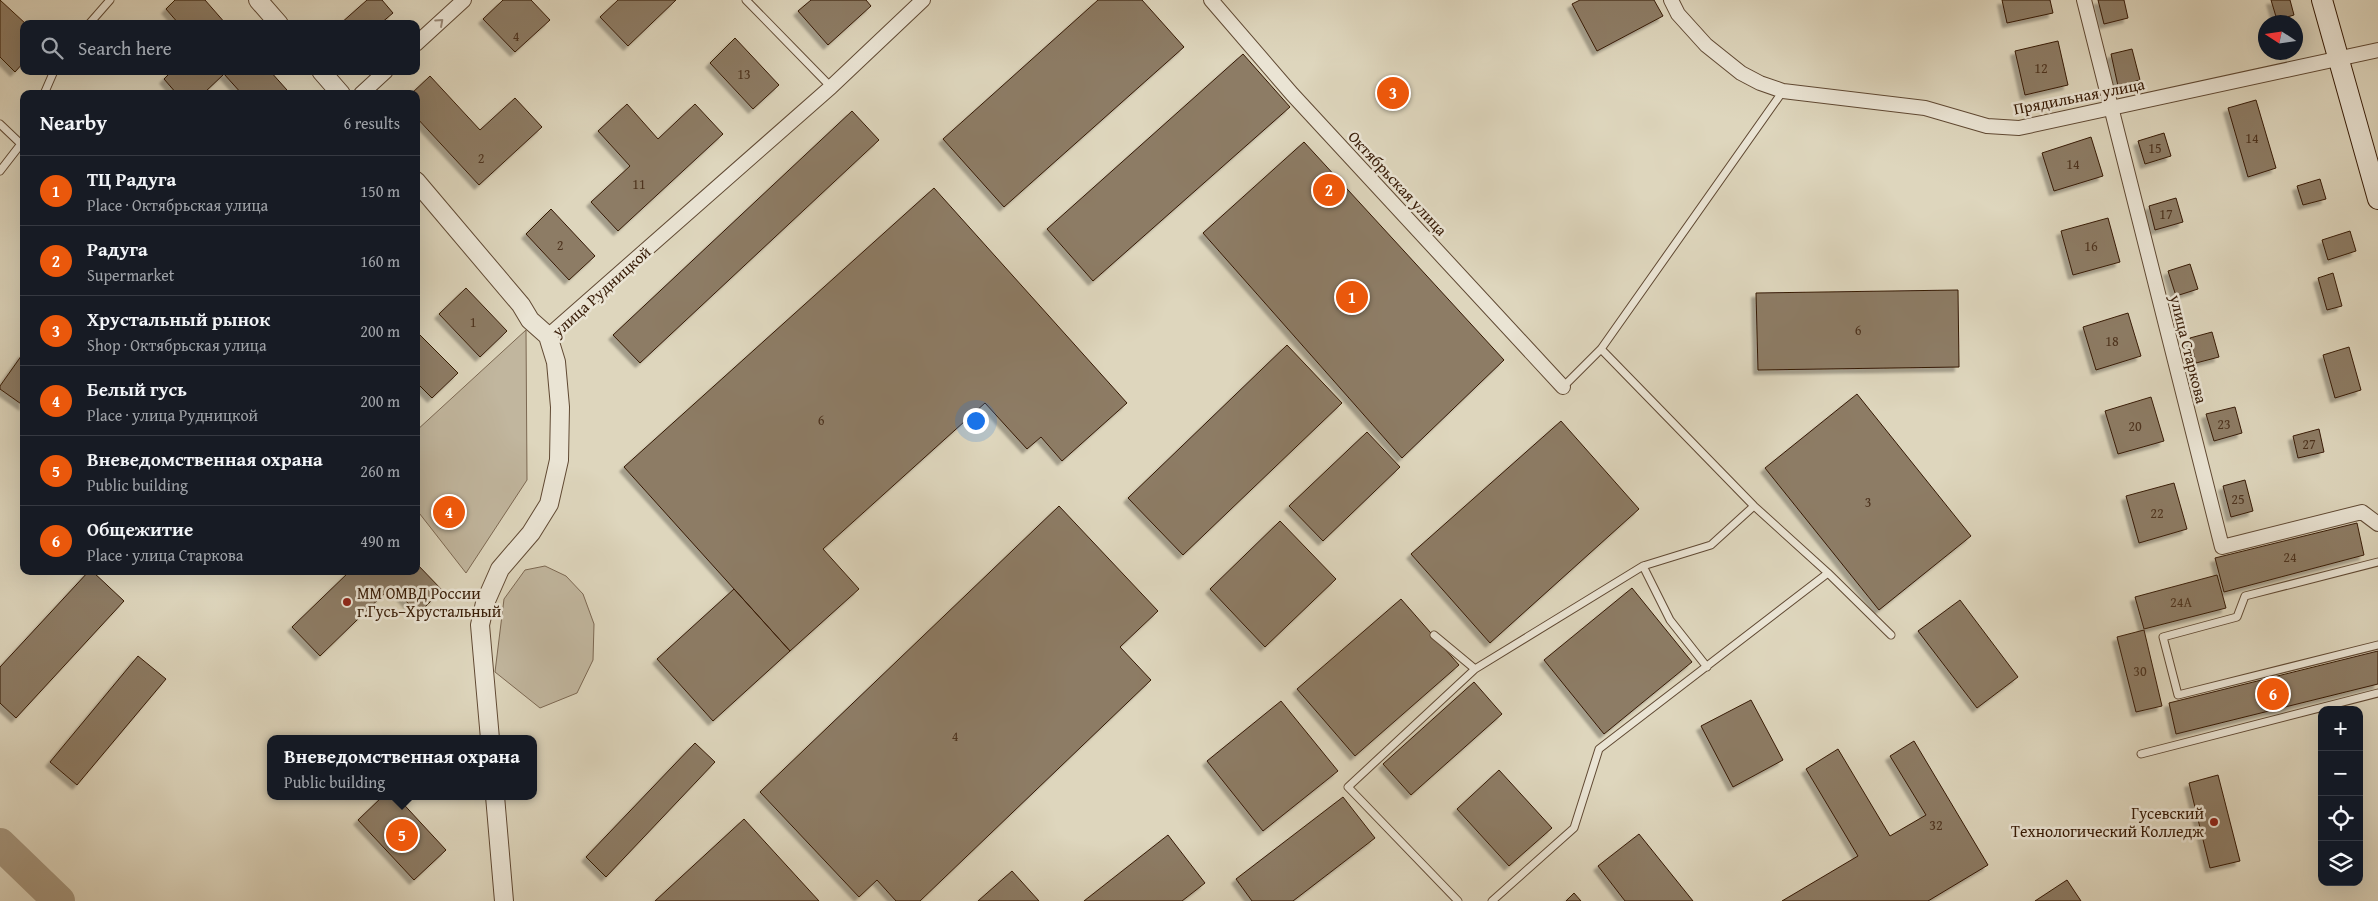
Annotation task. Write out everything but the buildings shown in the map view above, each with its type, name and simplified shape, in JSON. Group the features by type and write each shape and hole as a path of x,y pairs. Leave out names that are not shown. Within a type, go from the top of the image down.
{"main road":[{"path":"2322,0 2378,198"}],"street":[{"path":"258,0 276,20"},
{"path":"420,40 464,0"},
{"name":"улица Рудницкой","path":"490,735 480,625 485,603 500,569 531,533 549,504 558,460 560,407 557,371 548,336 831,87 923,0"},
{"name":"Октябрьская улица","path":"1211,0 1292,94 1563,387"},
{"name":"Прядильная улица","path":"1670,0 1678,14 1722,59 1760,83 1783,91 1925,108 1987,126 2019,128 2378,50"},
{"name":"улица Старкова","path":"2084,0 2222,547 2362,512 2378,524"},
{"path":"325,75 338,90"},
{"path":"365,90 382,75"},
{"path":"420,186 521,305 530,320 548,336"},
{"path":"495,800 504,901"}],"lane":[{"path":"92,20 110,0"},
{"path":"746,0 831,87"},
{"path":"46,90 52,75"},
{"path":"1563,387 1601,349 1783,91"},
{"path":"0,124 20,141"},
{"path":"0,172 20,147"},
{"path":"1601,349 1754,506 1828,573 1892,636"},
{"path":"1458,901 1348,787 1475,669 1643,566 1711,545 1754,506"},
{"path":"2378,562 2244,596 2237,617 2164,637 2178,695 2378,645"},
{"path":"1643,566 1670,620 1707,667"},
{"path":"1492,901 1574,828 1599,749 1828,573"},
{"path":"1434,635 1475,669"},
{"path":"2141,754 2378,693"}],"shaded area":[{"path":"526,330 527,480 466,573 420,514 420,427"},
{"path":"545,566 566,576 583,594 594,624 593,660 577,693 540,708 495,672 504,599 525,570"}],"waterway":[{"path":"0,844 59,901"}],"place":[{"name":"Хрустальный рынок","path":"1393,93"},
{"name":"Радуга","path":"1329,190"},
{"name":"ТЦ Радуга","path":"1352,297"},
{"name":"Белый гусь","path":"449,512"},
{"name":"ММ ОМВД России г.Гусь–Хрустальный","path":"347,602"},
{"name":"Общежитие","path":"2273,694"},
{"name":"Гусевский Технологический Колледж","path":"2214,822"},
{"name":"Вневедомственная охрана","path":"402,835"}]}
